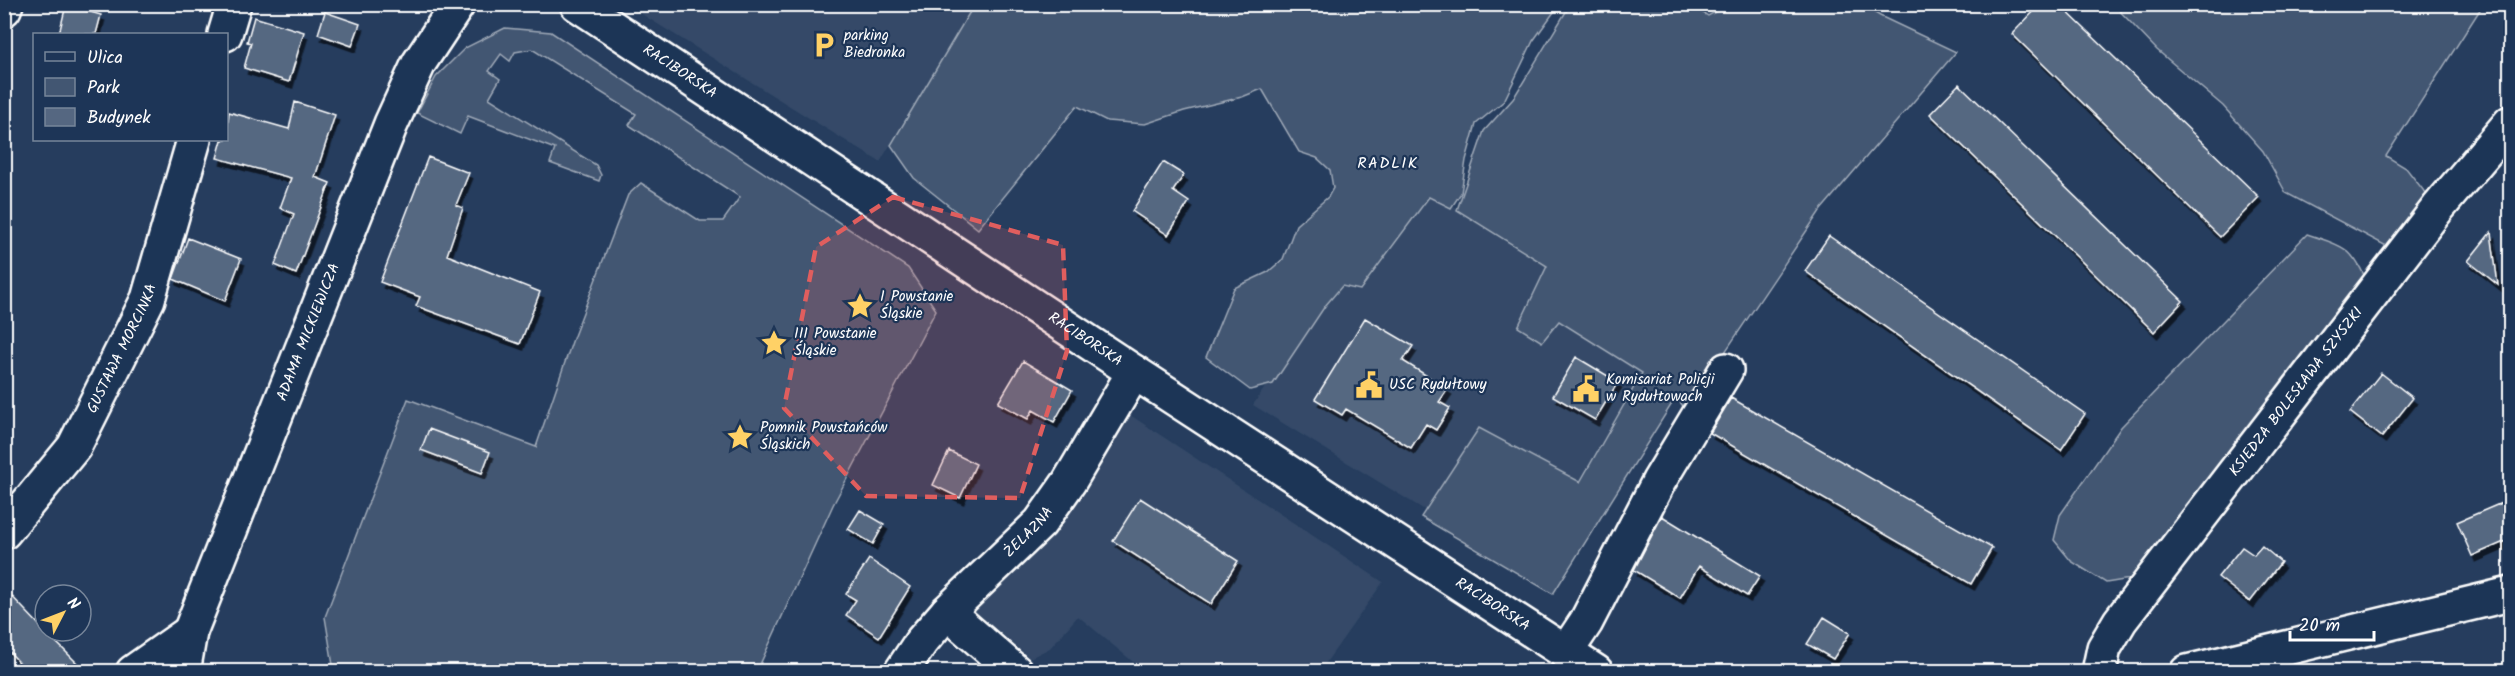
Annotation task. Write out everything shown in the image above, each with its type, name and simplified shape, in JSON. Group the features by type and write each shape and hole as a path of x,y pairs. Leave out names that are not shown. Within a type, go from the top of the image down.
{"street":[{"path":"4,9 6,4"},
{"path":"225,33 234,4"},
{"name":"ADAMA MICKIEWICZA","path":"183,672 190,632 391,124 419,63 458,4"},
{"name":"RACIBORSKA","path":"577,4 1134,372 1596,672"},
{"name":"KSIĘDZA BOLESŁAWA SZYSZKI","path":"2099,672 2104,648 2120,621 2438,208 2511,123"},
{"name":"GUSTAWA MORCINKA","path":"4,532 74,447 148,299 194,141"},
{"path":"1566,652 1586,622 1659,481 1726,370"},
{"name":"ŻELAZNA","path":"901,672 921,642 947,612 1041,523 1069,482 1134,372"},
{"path":"2187,672 2511,594"},
{"path":"947,612 1017,672"},
{"path":"133,672 190,632"}],"highlighted area":[{"path":"893,197 1063,245 1067,351 1020,498 866,496 784,408 816,247"}],"shaded area":[{"path":"627,5 974,5 880,162"},
{"path":"1424,193 1438,197 1552,264 1541,334 1568,315 1651,372 1579,493 1433,515 1253,405 1333,287"},
{"path":"1127,413 1383,582 1320,671 1144,671 1078,616 1050,648 1030,658 973,609"}],"green space":[{"path":"974,5 1559,5 1533,41 1504,101 1476,124 1466,160 1461,193 1451,208 1429,197 1360,290 1342,286 1325,306 1273,384 1250,390 1206,357 1234,288 1268,272 1283,259 1296,225 1328,197 1333,188 1330,170 1317,158 1299,152 1262,89 1242,97 1184,111 1145,124 1107,121 1077,106 978,229 914,178 891,145"},
{"path":"1570,5 1690,5 1708,16 1728,5 1862,5 1956,52 1820,211 1686,410 1676,397 1553,594 1421,517 1479,428 1580,482 1642,373 1559,321 1542,342 1518,327 1547,266 1457,210 1484,131 1513,99"},
{"path":"2114,5 2483,5 2386,156 2406,168 2427,195 2392,249 2286,193 2263,151 2223,106 2157,50"},
{"path":"505,28 551,32 908,268 936,310 833,505 757,671 334,671 325,617 408,399 536,447 574,336 628,195 641,183 700,221 723,221 740,197 629,125 636,114 532,49 515,52 510,61 501,54 489,71 500,79 489,98 596,165 601,175 599,181 550,163 555,149 468,116 460,134 417,113 436,77 465,48"},
{"path":"2307,234 2348,252 2360,266 2365,277 2236,449 2130,579 2106,583 2071,561 2054,540 2060,515 2121,427"}],"building":[{"path":"2041,4 2059,4 2259,197 2220,237 2012,34"},
{"path":"66,5 101,15 96,33 59,33"},
{"path":"325,12 360,24 352,46 318,34"},
{"path":"254,17 304,32 289,82 244,68 251,43 247,42"},
{"path":"1959,84 2183,301 2154,332 1930,114"},
{"path":"295,102 335,115 315,177 330,183 296,274 275,265 294,214 280,208 291,178 217,158 222,141 228,141 229,112 289,129"},
{"path":"428,157 469,173 456,205 463,208 447,255 540,292 520,344 416,306 420,297 380,282"},
{"path":"1163,162 1184,175 1173,191 1189,202 1168,235 1132,211"},
{"path":"2491,232 2498,285 2468,261"},
{"path":"1829,236 2085,414 2061,450 1805,271"},
{"path":"188,238 241,259 225,301 173,279"},
{"path":"1365,318 1413,346 1403,361 1448,389 1439,402 1450,408 1436,430 1426,424 1411,448 1346,409 1342,415 1315,399"},
{"name":"Komisariat Policji w Rydułtowach","path":"1576,357 1618,382 1595,420 1553,396"},
{"path":"1023,361 1072,390 1054,422 1033,410 1028,419 998,403"},
{"path":"2381,373 2413,398 2382,437 2350,412"},
{"path":"1731,398 1992,548 1971,584 1710,433"},
{"path":"429,429 490,452 482,473 421,450"},
{"path":"949,451 976,464 960,498 933,485"},
{"path":"1140,498 1238,561 1211,604 1113,541"},
{"path":"2511,499 2511,539 2472,556 2457,522"},
{"path":"860,510 884,524 873,544 848,529"},
{"path":"1662,516 1760,576 1747,596 1699,566 1680,598 1634,570"},
{"path":"2262,546 2281,562 2250,602 2218,577 2242,547 2254,555"},
{"path":"869,559 910,587 879,637 846,615 856,600 846,594"},
{"path":"4,588 33,618 33,643 57,643 86,672 28,672 4,646"},
{"path":"1824,617 1850,633 1833,659 1807,644"}],"place":[{"name":"parking Biedronka","path":"824,45"},
{"name":"I Powstanie Śląskie","path":"860,306"},
{"name":"III Powstanie Śląskie","path":"774,343"},
{"name":"USC Rydułtowy","path":"1369,385"},
{"name":"Komisariat Policji w Rydułtowach","path":"1586,389"},
{"name":"Pomnik Powstańców Śląskich","path":"740,437"}],"district":[{"name":"RADLIK","path":"1388,163"}]}
